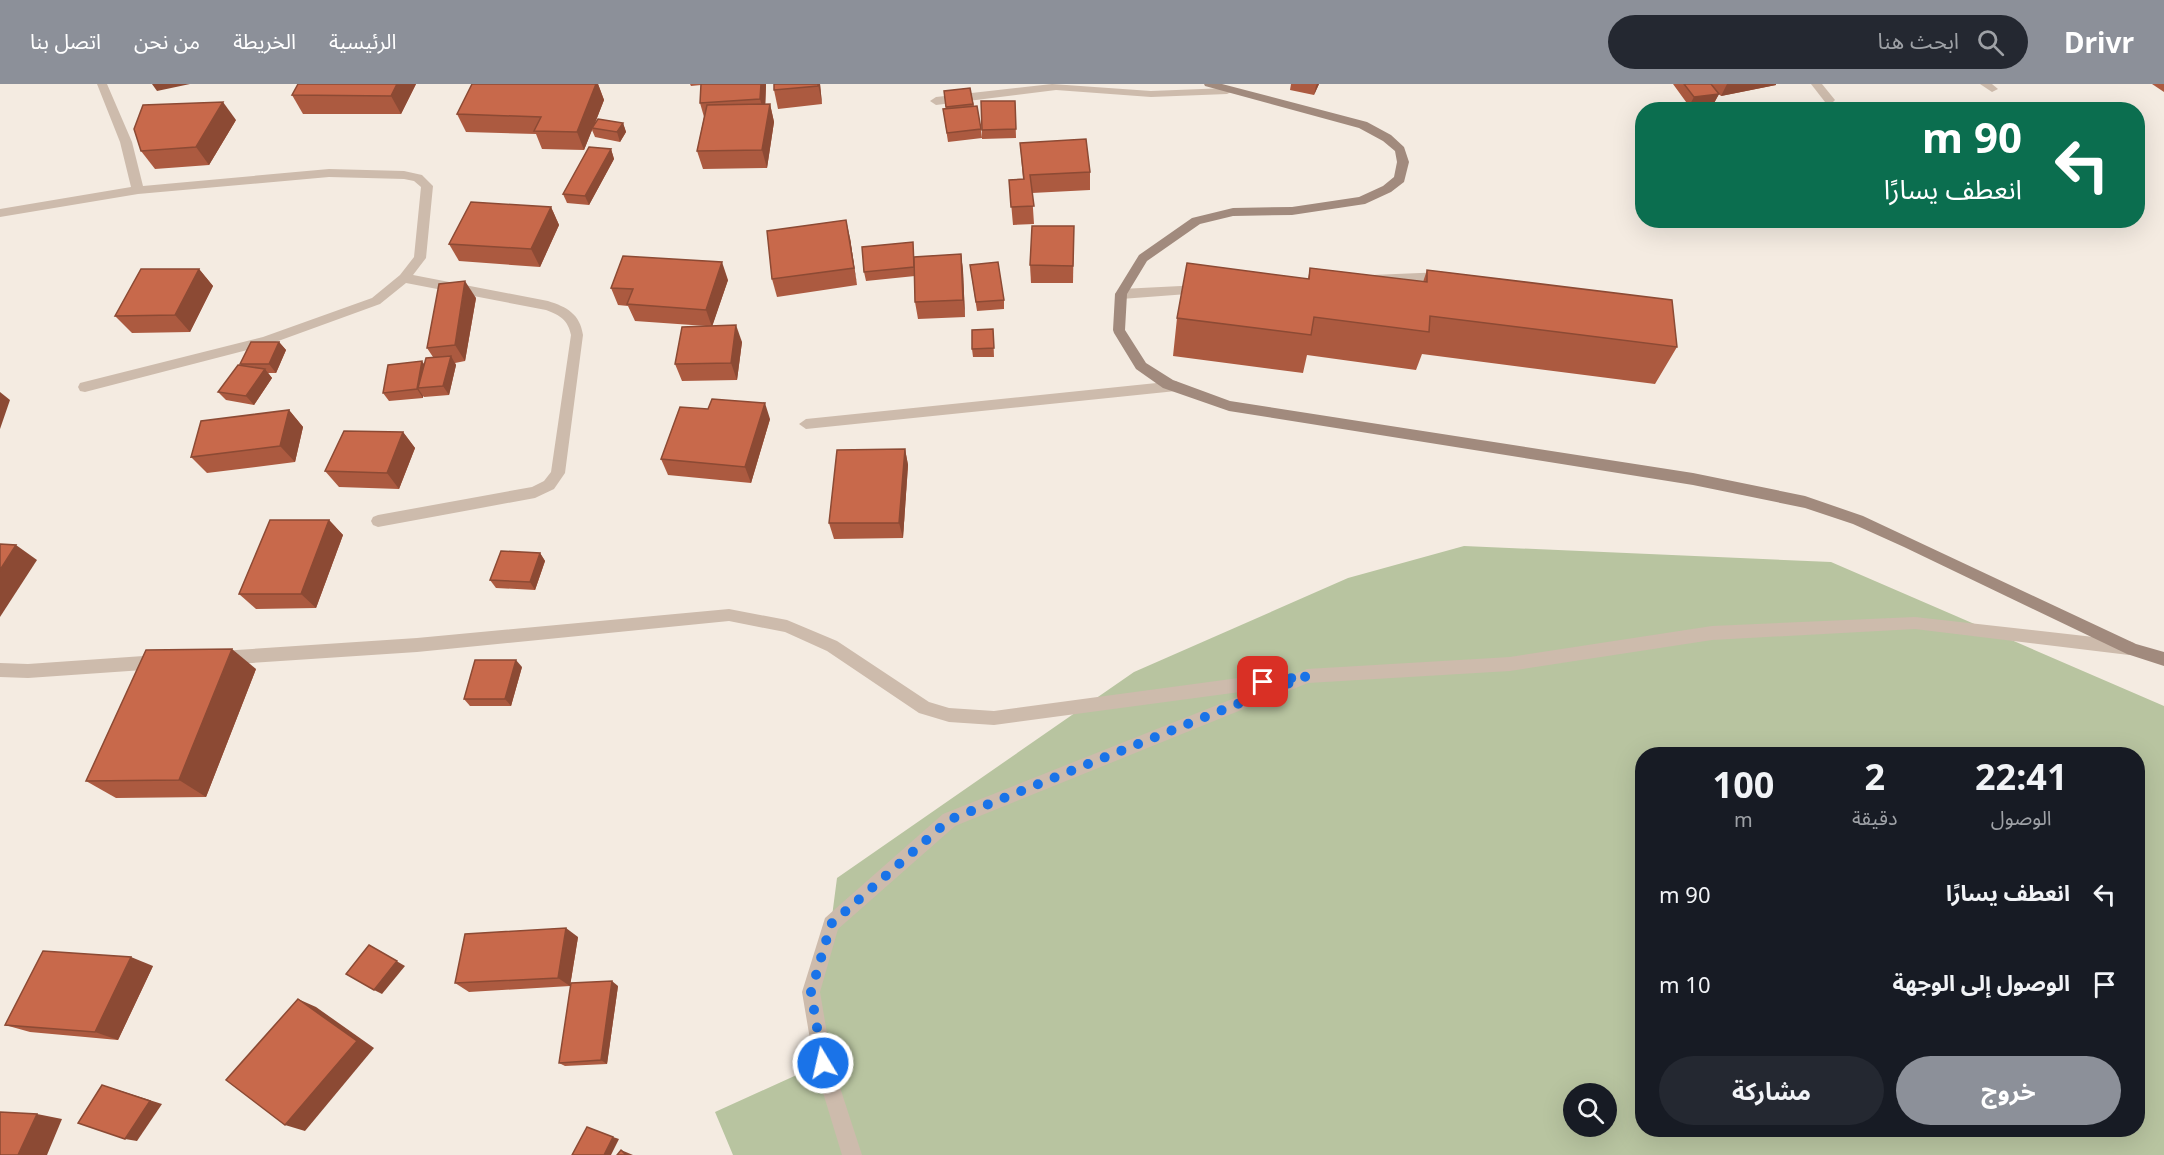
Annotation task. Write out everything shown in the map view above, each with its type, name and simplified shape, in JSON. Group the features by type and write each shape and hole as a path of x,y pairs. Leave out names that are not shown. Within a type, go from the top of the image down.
{"main road":[{"path":"1209,84 1227,91 1363,125 1387,138 1400,150 1403,162 1400,179 1387,189 1361,201 1292,211 1233,212 1196,221 1143,258 1121,294 1119,330 1141,366 1176,386 1229,406 1693,479 1805,502 1858,520 2132,649 2164,659"}],"street":[{"path":"102,84 126,142 138,189"},
{"path":"1815,84 1829,100"},
{"path":"936,100 1064,87 1151,94 1227,91"},
{"path":"0,213 138,189 329,173 404,175 418,178 427,186 420,258 404,278 376,301 265,341 85,387"},
{"path":"1359,279 1460,276"},
{"path":"378,521 535,492 549,485 558,473 577,335 575,323 564,312 548,306 404,278"},
{"path":"1121,294 1212,288"},
{"path":"806,424 1176,386"},
{"path":"205,659 417,645 729,615 787,626 832,646 925,708 949,715 994,718 1307,676 1510,664 1712,633 1915,623 2132,649"},
{"path":"0,670 28,671 170,662"},
{"path":"852,1155 823,1063 811,992 831,924 949,820 1307,676"}],"green space":[{"path":"1464,546 1831,562 2164,706 2164,1155 733,1155 715,1112 823,1063 811,992 831,924 837,878 1134,672 1348,578"}],"building":[{"path":"298,84 397,84 391,96 292,95"},
{"path":"472,84 596,84 577,132 534,131 541,117 457,114"},
{"path":"701,84 761,84 760,99 700,103"},
{"path":"774,84 818,84 818,86 774,90"},
{"path":"1684,84 1711,84 1719,94 1694,97"},
{"path":"970,88 973,104 946,107 944,91"},
{"path":"981,101 1015,101 1016,129 982,130"},
{"path":"223,102 196,147 141,151 134,129 143,105"},
{"path":"770,104 762,150 697,151 707,105"},
{"path":"977,106 981,129 947,133 943,109"},
{"path":"598,119 623,123 617,132 592,128"},
{"path":"1086,139 1090,172 1030,175 1034,206 1011,207 1009,180 1024,179 1020,143"},
{"path":"589,147 611,149 585,196 563,194"},
{"path":"471,202 551,207 531,249 449,244"},
{"path":"846,220 854,268 772,279 767,231"},
{"path":"1032,226 1074,226 1073,266 1030,265"},
{"path":"913,242 914,267 864,272 862,247"},
{"path":"961,254 963,300 915,302 914,257"},
{"path":"623,256 722,262 706,310 627,304 633,289 611,288"},
{"path":"998,262 1004,300 976,302 970,265"},
{"path":"1187,263 1309,279 1310,268 1427,282 1427,270 1672,300 1677,347 1430,316 1429,332 1314,317 1311,335 1177,318"},
{"path":"141,269 199,269 175,315 115,316"},
{"path":"465,281 455,345 427,348 439,284"},
{"path":"736,325 731,363 675,364 682,327"},
{"path":"993,329 994,348 972,349 972,330"},
{"path":"251,342 279,342 269,364 240,364"},
{"path":"451,356 443,386 418,388 426,358"},
{"path":"422,361 417,389 383,393 388,365"},
{"path":"238,365 265,369 246,396 218,392"},
{"path":"712,399 765,403 745,467 661,459 680,407 708,409"},
{"path":"289,410 280,446 191,457 201,421"},
{"path":"344,431 403,432 387,473 325,471"},
{"path":"905,449 899,523 829,523 837,450"},
{"path":"270,520 329,520 301,594 239,594"},
{"path":"0,544 16,545 0,570"},
{"path":"501,551 540,553 530,582 490,580"},
{"path":"232,649 179,780 86,781 146,650"},
{"path":"475,660 516,660 505,699 464,699"},
{"path":"566,928 558,978 455,983 465,934"},
{"path":"369,945 397,961 374,990 346,974"},
{"path":"43,951 131,957 95,1032 5,1025"},
{"path":"612,981 601,1060 559,1063 571,983"},
{"path":"298,999 357,1041 285,1125 226,1080"},
{"path":"102,1085 150,1101 125,1139 78,1123"},
{"path":"0,1112 37,1114 18,1155 0,1155"},
{"path":"587,1127 613,1137 604,1155 572,1155"}],"route":[{"path":"823,1063 811,992 831,924 949,820 1307,676 1263,682"}]}
